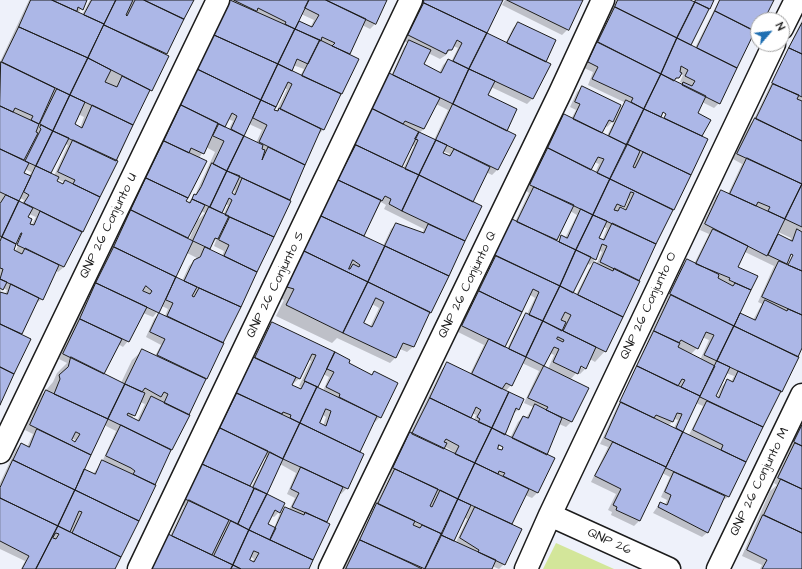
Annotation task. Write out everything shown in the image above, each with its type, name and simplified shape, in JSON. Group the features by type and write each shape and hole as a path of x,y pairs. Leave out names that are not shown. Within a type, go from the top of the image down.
{"street":[{"name":"QNP 26 Conjunto U","path":"0,452 218,0"},
{"name":"QNP 26 Conjunto S","path":"139,569 411,0"},
{"name":"QNP 26 Conjunto Q","path":"330,569 554,107 604,0"},
{"path":"790,12 796,0"},
{"name":"QNP 26 Conjunto O","path":"526,569 550,515 770,52"},
{"name":"QNP 26 Conjunto M","path":"718,569 802,395"},
{"name":"QNP 26","path":"550,515 669,569"}],"green space":[{"path":"556,543 614,569 543,569"}],"building":[{"path":"31,0 52,0 104,24 88,58 19,27"},
{"path":"52,0 87,0 83,10 78,7 77,11"},
{"path":"92,0 116,0 104,24 84,15"},
{"path":"116,0 133,0 126,15 127,16 135,0 144,0 184,19 167,54 104,25"},
{"path":"144,0 194,0 184,19"},
{"path":"230,0 295,29 278,64 214,35"},
{"path":"234,0 309,0 295,29 285,24 286,22 258,8 257,11"},
{"path":"309,0 326,0 366,19 350,54 332,46 335,43 322,37 321,41 295,29 299,21 312,27 319,15 305,8"},
{"path":"326,0 387,0 376,24"},
{"path":"424,0 503,0 487,33 424,3"},
{"path":"507,0 583,0 569,30"},
{"path":"618,0 690,0 695,2 677,38 615,7"},
{"path":"696,0 714,0 710,9 695,2"},
{"path":"720,0 774,0 768,12 750,12 750,29 715,11"},
{"path":"695,2 709,9 691,45 677,38"},
{"path":"424,3 487,33 469,69 453,61 462,43 457,40 452,50 448,50 446,54 408,35"},
{"path":"615,7 677,38 661,74 598,42"},
{"path":"715,11 750,28 750,41 737,68 697,48"},
{"path":"518,22 556,40 546,62 507,43"},
{"path":"802,23 802,54 790,48"},
{"path":"104,25 169,56 152,91 88,58"},
{"path":"19,27 88,58 70,95 2,62"},
{"path":"295,29 320,40 308,64 297,59 292,71 278,64"},
{"path":"487,33 551,64 533,99 469,69"},
{"path":"214,35 278,64 261,100 197,69"},
{"path":"677,38 737,68 720,104 682,85 683,82 692,86 695,81 685,76 688,70 681,66 680,72 682,73 679,78 676,78 674,81 661,74"},
{"path":"320,40 359,59 342,94 302,76"},
{"path":"409,40 431,50 424,64 441,73 448,59 469,69 453,104 393,75"},
{"path":"597,42 661,74 644,109 631,102 633,98 592,79 598,67 588,62"},
{"path":"790,48 802,54 802,97 772,83 787,52 790,52"},
{"path":"88,58 111,70 105,82 117,87 122,76 150,90 133,125 70,95"},
{"path":"1,62 55,88 39,124 31,120 33,116 15,108 13,112 0,106"},
{"path":"278,64 341,94 324,130 280,109 292,84 288,82 276,107 261,100"},
{"path":"197,69 261,100 244,136 231,129 237,116 232,113 225,127 181,105"},
{"path":"469,69 495,81 488,95 517,109 507,131 453,104"},
{"path":"389,73 440,98 424,129 405,121 403,124 371,108"},
{"path":"661,74 706,96 698,113 711,120 702,136 664,118 666,114 663,112 661,117 644,109"},
{"path":"773,84 799,95 797,99 802,101 802,141 756,119"},
{"path":"582,86 621,105 613,122 609,120 602,133 573,119 580,104 575,102"},
{"path":"57,89 70,95 53,131 40,124"},
{"path":"70,95 85,102 75,124 82,128 92,105 133,125 116,161 53,131"},
{"path":"261,100 276,107 274,110 278,111 279,108 321,129 305,165 259,142 267,125 253,118"},
{"path":"626,100 644,109 627,145 609,136"},
{"path":"453,104 516,135 498,170 436,140"},
{"path":"181,105 218,123 204,154 191,148 189,153 164,141"},
{"path":"0,106 39,124 36,132 38,133 24,160 0,149"},
{"path":"371,108 419,132 402,167 354,144"},
{"path":"644,109 708,139 691,175 627,144"},
{"path":"564,114 627,145 610,179 597,173 604,159 598,157 591,170 548,148"},
{"path":"755,118 802,141 802,184 737,154"},
{"path":"219,124 244,136 227,171 213,164 224,141 213,136"},
{"path":"41,125 53,131 36,166 25,161 41,129"},
{"path":"53,131 69,138 51,173 36,166"},
{"path":"419,132 436,140 419,175 405,169 418,140 415,139"},
{"path":"244,136 263,145 262,149 265,150 262,160 268,147 305,165 290,200 227,171"},
{"path":"73,140 118,161 100,197 73,184 75,180 58,172"},
{"path":"436,140 447,145 443,153 450,156 454,149 490,167 473,202 419,175"},
{"path":"164,141 207,161 188,198 146,178"},
{"path":"627,144 640,151 633,167 635,168 643,152 691,175 674,210 610,179"},
{"path":"356,145 419,175 402,211 389,204 391,199 385,196 382,201 338,180"},
{"path":"548,148 610,179 593,215 530,185"},
{"path":"0,149 29,163 24,173 31,176 19,201 0,192"},
{"path":"747,158 802,184 785,219 768,211 770,207 758,202 756,206 730,194"},
{"path":"212,163 227,171 210,207 192,199 194,194 196,195 201,187"},
{"path":"36,166 59,177 57,181 63,184 65,180 100,197 83,232 24,203 29,195 24,192"},
{"path":"227,171 240,176 232,193 235,195 242,178 291,201 274,237 225,215 232,200 229,198 222,213 210,207"},
{"path":"419,175 482,206 465,241 402,211"},
{"path":"146,178 188,198 186,201 190,203 192,199 205,205 188,238 131,210"},
{"path":"610,179 673,210 656,244 593,215","holes":["631,192 634,193 626,210 620,207 618,211 614,210 617,204 624,207"]},
{"path":"338,180 381,200 364,236 321,216"},
{"path":"802,184 802,227 785,219"},
{"path":"534,187 574,205 557,240 517,222"},
{"path":"721,190 785,219 767,256 705,224"},
{"path":"6,195 19,201 2,237 0,236 0,204"},
{"path":"19,201 33,208 28,217 32,219 30,224 34,225 40,211 82,232 64,267 17,245 22,233 16,244 2,237"},
{"path":"209,207 229,216 218,239 215,238 210,249 193,241"},
{"path":"581,209 593,215 576,250 559,242 561,235 567,238"},
{"path":"131,210 193,241 176,277 114,247"},
{"path":"593,215 607,221 599,238 604,240 612,223 656,244 639,281 600,262 607,246 602,244 596,260 576,250"},
{"path":"321,216 385,246 368,282 304,251","holes":["353,260 360,265 359,267 353,264 349,269"]},
{"path":"230,217 274,237 257,272 224,256 229,245 219,240"},
{"path":"512,219 576,250 560,286 495,255"},
{"path":"396,223 424,233 428,224 465,241 449,276 385,246"},
{"path":"713,229 748,246 738,267 758,276 751,290 729,280 730,278 696,264"},
{"path":"797,229 802,232 802,271 788,265 793,255 791,254 787,264 768,255 778,234 792,241"},
{"path":"2,237 16,244 14,250 22,254 25,248 59,265 43,300 0,279 3,269 0,268 0,242"},
{"path":"385,246 449,276 431,313 368,282"},
{"path":"114,247 176,277 159,313 96,283","holes":["146,286 152,291 150,294 143,291"]},
{"path":"205,247 257,272 241,307 184,281 194,260 200,257"},
{"path":"576,250 591,257 573,293 560,286"},
{"path":"304,251 368,282 343,333 286,305 294,289 287,287"},
{"path":"496,256 560,286 543,321 529,315 539,292 533,289 522,312 479,291"},
{"path":"687,259 718,274 718,278 733,286 735,283 751,290 734,326 670,294"},
{"path":"779,261 802,271 802,315 762,297"},
{"path":"594,262 613,271 614,268 640,281 623,317 578,295"},
{"path":"176,277 197,287 192,296 194,297 199,288 241,307 223,343 167,316 173,303 166,300"},
{"path":"0,279 7,282 3,290 0,288"},
{"path":"368,282 430,312 414,347 403,343 396,358 343,333","holes":["376,298 384,302 372,327 364,323"]},
{"path":"96,283 147,307 129,342 80,319"},
{"path":"11,284 39,298 22,334 0,324 0,292 7,294"},
{"path":"560,286 623,317 606,352 563,331 571,315 565,312 561,320 566,322 562,331 543,321"},
{"path":"479,291 522,312 505,347 462,326"},
{"path":"671,295 734,326 717,361 704,355 714,335 706,332 698,349 681,340 679,343 654,331"},
{"path":"765,300 787,311 788,309 802,315 802,348 798,357 734,326 740,313 755,320"},
{"path":"159,313 224,343 207,379 157,355 165,339 150,332"},
{"path":"526,313 543,321 526,357 509,349"},
{"path":"80,319 122,339 104,374 63,354"},
{"path":"543,321 596,347 586,369 581,366 578,374 553,362 559,349 554,347 544,366 526,357","holes":["558,337 564,340 563,342 557,339"]},
{"path":"272,322 335,352 318,387 304,381 316,355 312,354 300,379 255,358"},
{"path":"0,324 31,339 14,374 0,367"},
{"path":"734,326 799,357 782,392 717,361"},
{"path":"654,331 680,343 678,347 715,366 700,396 681,387 685,380 682,379 678,386 637,366"},
{"path":"489,339 526,357 512,386 506,383 502,389 472,374"},
{"path":"142,349 206,379 189,415 164,403 168,394 164,392 161,397 145,388 142,392 125,384"},
{"path":"335,352 350,360 349,363 372,375 374,371 398,383 381,418 339,397 340,394 326,387 334,372 327,369"},
{"path":"71,357 125,384 108,419 54,394 60,379 59,375 68,367"},
{"path":"254,357 296,377 292,385 301,389 305,381 317,387 300,423 290,418 291,415 283,412 282,414 236,393"},
{"path":"717,361 730,367 716,396 719,398 727,379 733,382 738,371 781,391 763,427 700,397"},
{"path":"447,362 509,392 492,428 478,422 480,419 477,417 481,410 476,407 471,418 430,398"},
{"path":"544,366 589,388 572,422 546,410 548,407 528,398"},
{"path":"637,366 700,396 683,432 676,428 682,414 677,413 673,422 656,415 654,418 620,402"},
{"path":"0,367 14,374 0,405"},
{"path":"125,384 145,393 135,416 128,413 127,415 139,421 151,396 190,415 172,450 108,419"},
{"path":"317,387 377,416 360,452 300,423","holes":["326,409 331,411 326,426 320,423"]},
{"path":"46,390 108,419 91,455 30,425","holes":["76,432 80,434 75,442 72,440"]},
{"path":"509,392 524,399 519,410 516,408 505,435 492,428"},
{"path":"237,393 300,423 283,459 220,428"},
{"path":"430,398 492,428 475,463 455,454 459,446 446,439 444,442 447,443 444,449 412,434"},
{"path":"707,401 763,427 746,462 721,450 723,445 693,430"},
{"path":"621,402 683,432 666,467 605,438"},
{"path":"535,404 562,418 547,455 512,438 523,416 528,418"},
{"path":"300,423 364,454 348,489 283,459"},
{"path":"121,425 171,450 155,485 133,474 135,471 131,468 106,456"},
{"path":"802,425 802,446 794,442"},
{"path":"220,428 268,451 250,486 202,464"},
{"path":"492,428 555,458 538,493 503,476 505,473 499,471 498,474 475,463","holes":["499,445 503,447 502,450 498,449"]},
{"path":"37,429 91,455 75,490 13,460 21,443 29,447"},
{"path":"410,432 475,463 458,499 393,468"},
{"path":"683,432 746,462 729,497 666,468"},
{"path":"613,442 666,467 640,521 616,510 617,507 613,505 621,489 595,476"},
{"path":"795,443 802,446 802,489 778,478"},
{"path":"270,452 283,459 267,494 253,488"},
{"path":"13,460 75,490 58,526 0,498 0,488"},
{"path":"102,460 156,485 139,521 75,490 84,469 95,474"},
{"path":"475,463 529,489 512,524 458,499"},
{"path":"202,464 254,488 238,524 185,499"},
{"path":"301,467 343,487 327,522 292,507 299,493 291,489"},
{"path":"395,469 438,489 430,506 432,507 440,490 458,499 442,534 378,504"},
{"path":"674,472 725,496 708,533 658,507 660,502 667,505 668,503 671,495 665,492"},
{"path":"781,479 802,489 802,533 764,515"},
{"path":"255,488 267,494 249,530 238,524"},
{"path":"75,490 139,521 121,557 72,533 82,512 79,511 70,532 58,526"},
{"path":"267,494 285,503 280,513 275,510 268,524 276,528 270,540 249,530"},
{"path":"0,498 58,526 36,569 22,569 29,556 0,541"},
{"path":"458,499 471,505 454,541 441,535"},
{"path":"189,500 229,520 212,555 172,536"},
{"path":"377,503 415,521 413,525 420,528 422,525 442,534 425,569 360,540"},
{"path":"285,507 304,515 305,512 330,524 313,560 270,540"},
{"path":"475,507 522,529 505,565 478,552 479,550 460,538"},
{"path":"763,515 802,533 802,569 762,569 767,560 747,550"},
{"path":"231,521 249,530 233,565 214,556"},
{"path":"58,526 121,557 115,569 36,569","holes":["56,533 59,534 56,539 53,538"]},
{"path":"249,530 313,560 309,569 241,569 233,565","holes":["254,551 259,553 254,562 250,560"]},
{"path":"168,534 233,565 231,569 152,569"},
{"path":"441,535 496,560 492,569 425,569"},
{"path":"360,540 410,563 422,569 346,569"},
{"path":"233,565 241,569 231,569"}]}
